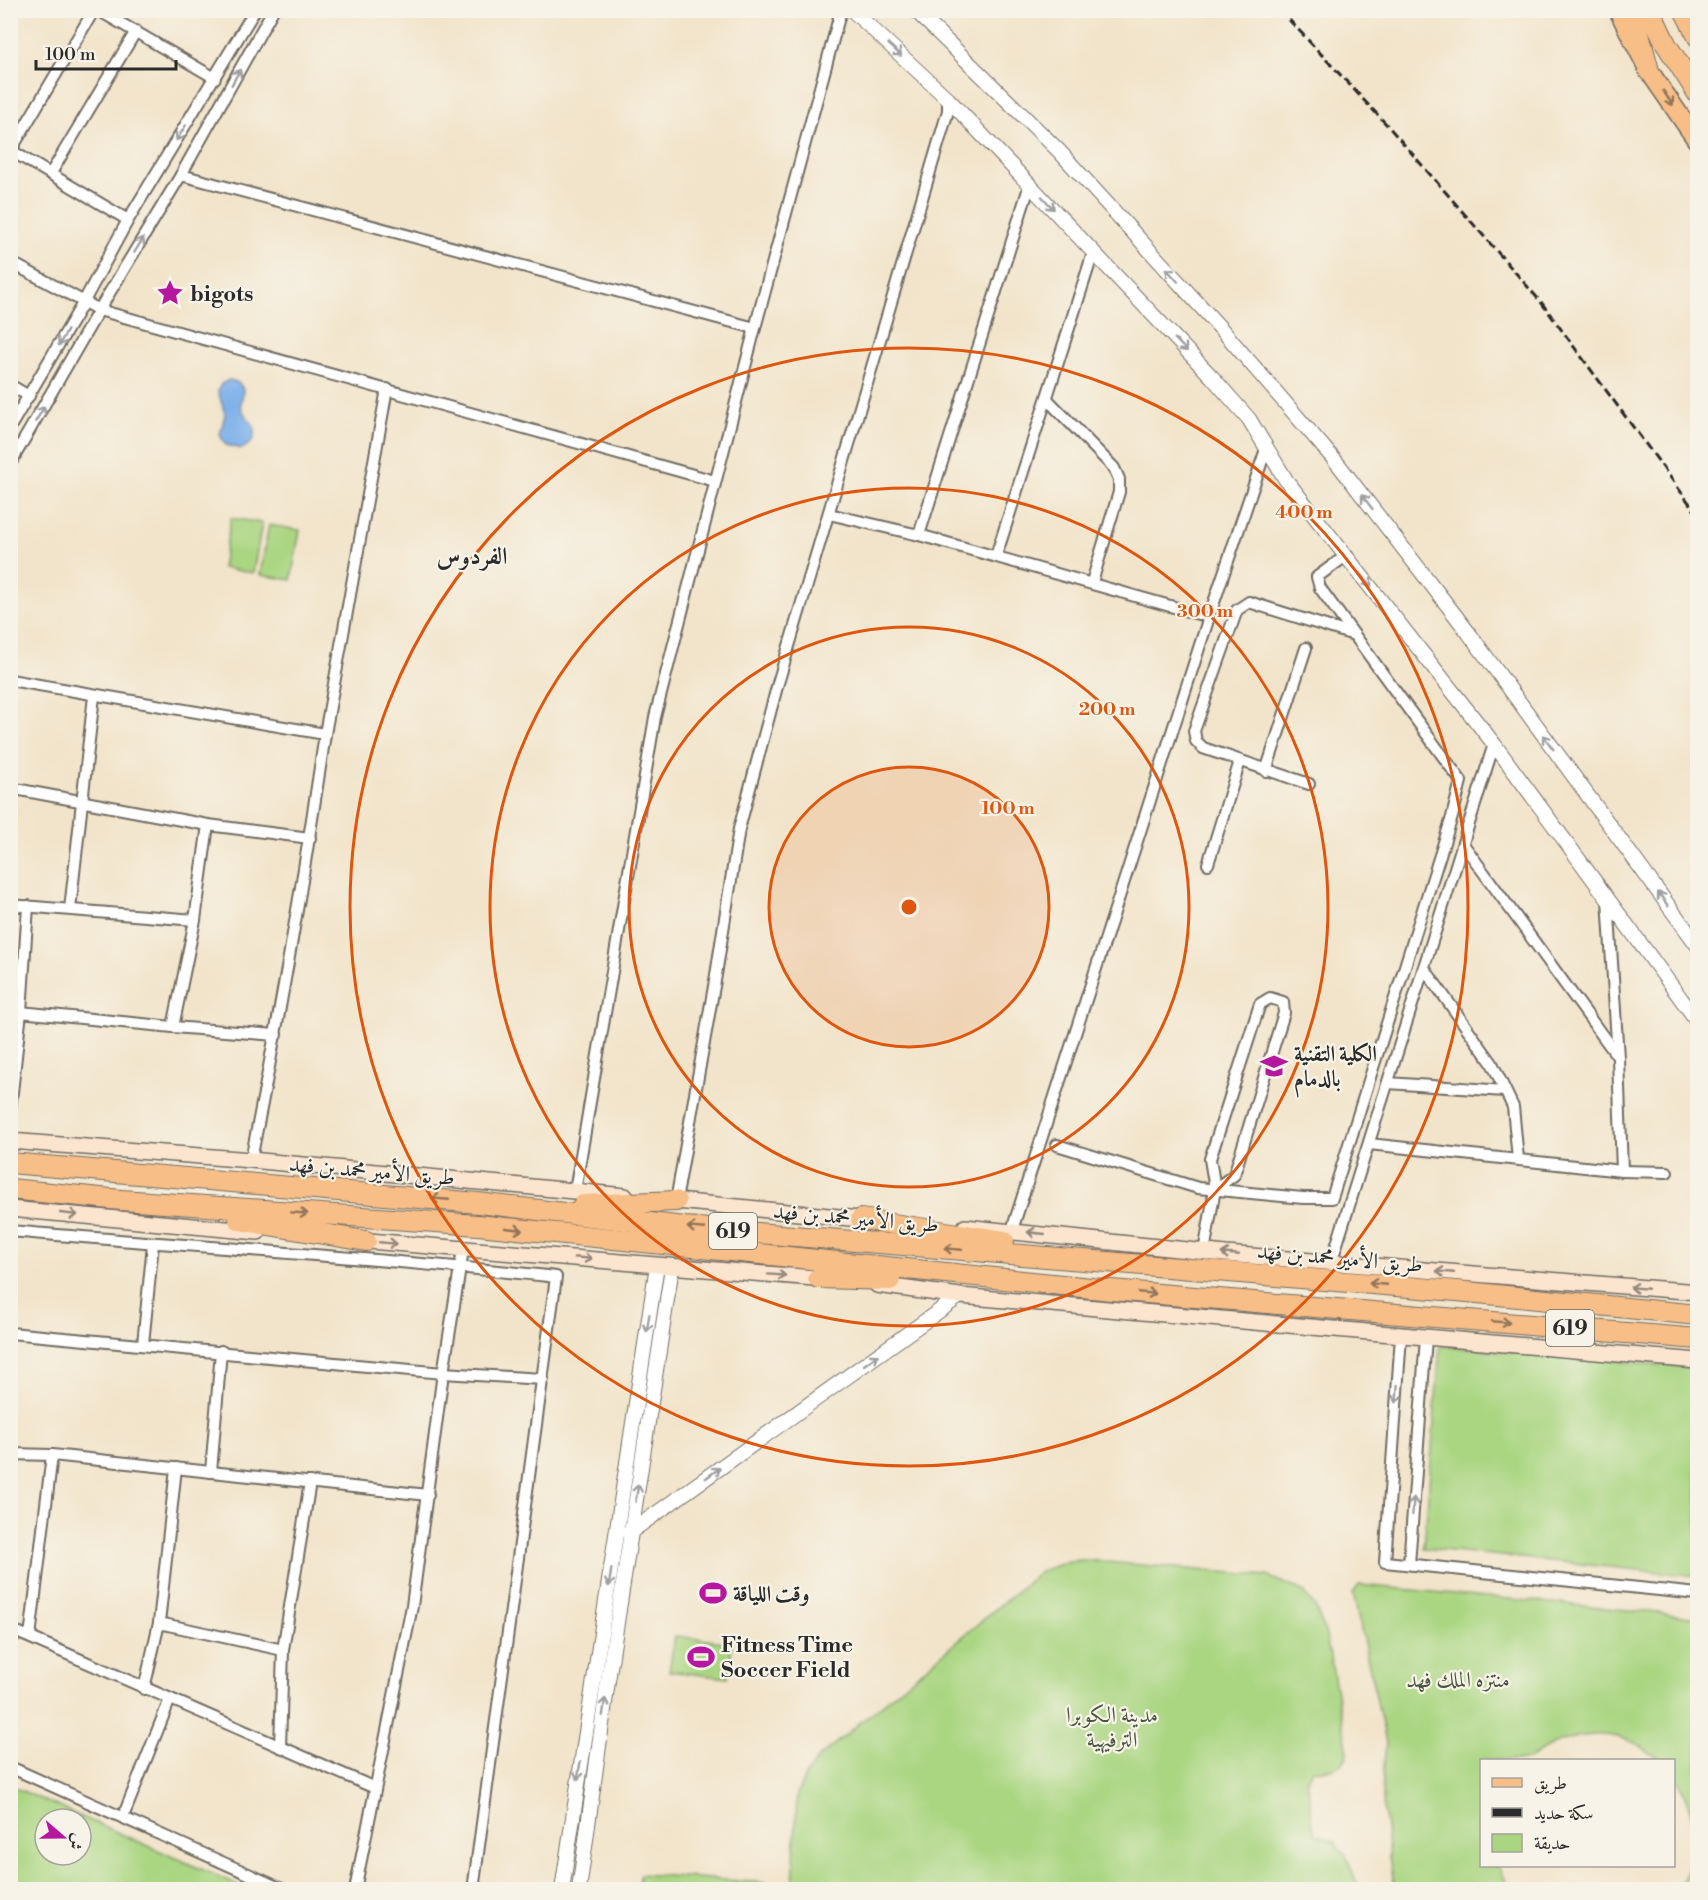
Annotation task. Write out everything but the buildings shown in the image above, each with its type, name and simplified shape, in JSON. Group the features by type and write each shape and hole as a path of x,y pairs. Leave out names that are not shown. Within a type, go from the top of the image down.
{"highway":[{"path":"1633,10 1649,71"},
{"path":"1650,10 1666,44 1698,94"},
{"path":"1684,10 1698,38"},
{"path":"10,1149 234,1182"},
{"name":"طريق الأمير محمد بن فهد","path":"10,1163 478,1203 685,1227 1457,1291 1698,1315"},
{"name":"طريق الأمير محمد بن فهد","path":"10,1189 121,1200 478,1226 1111,1290 1698,1339"},
{"path":"121,1200 366,1241"},
{"path":"478,1203 587,1205 676,1201"},
{"path":"861,1219 1173,1267"},
{"path":"818,1278 999,1283 1111,1290"}],"main road":[{"path":"1618,10 1649,71 1698,142"},
{"path":"10,1141 251,1160 861,1219 1012,1230 1204,1252 1698,1292"},
{"path":"10,1209 463,1250 818,1278 960,1296 1698,1361"}],"street":[{"path":"128,220 11,150 96,10 215,78"},
{"path":"10,427 83,303 128,220 255,10"},
{"path":"10,464 99,310 181,175 273,10"},
{"path":"575,1191 655,717 755,328 841,10"},
{"path":"852,10 948,99 1212,377 1249,419 1286,480 1494,744 1698,1022"},
{"path":"915,10 1059,150 1223,331 1338,464 1468,632 1698,946"},
{"path":"51,173 136,31"},
{"path":"676,1201 739,829 778,683 948,111 948,99"},
{"path":"181,175 755,328"},
{"path":"919,535 1030,184"},
{"path":"996,556 1094,253"},
{"path":"10,262 99,310 715,481"},
{"path":"10,385 29,396"},
{"path":"251,1160 276,1035 310,838 325,734 387,389"},
{"path":"1047,399 1114,468 1119,479 1119,492 1092,582"},
{"path":"1012,1230 1209,617 1266,449"},
{"path":"829,514 919,535 1092,582 1209,617"},
{"path":"1057,1145 1198,1188 1303,1198 1332,1198 1452,817 1461,781 1351,634 1320,588 1317,577 1347,555"},
{"path":"1309,784 1203,748 1196,741 1194,730 1237,610 1249,602 1351,634"},
{"path":"1266,771 1306,648"},
{"path":"10,680 325,734"},
{"path":"70,909 94,696"},
{"path":"1331,1263 1494,744"},
{"path":"1208,864 1240,760"},
{"path":"10,788 208,825 310,838"},
{"path":"173,1027 195,920 208,825"},
{"path":"1463,844 1618,1058"},
{"path":"1608,898 1622,1171"},
{"path":"10,905 195,920"},
{"path":"10,1110 16,1011 28,906"},
{"path":"1424,968 1492,1063 1513,1107 1518,1159"},
{"path":"1204,1252 1215,1189 1210,1159 1260,1004 1270,998 1283,1002 1284,1013 1234,1174 1215,1189"},
{"path":"16,1011 276,1035"},
{"path":"1388,1083 1505,1090"},
{"path":"1369,1144 1622,1171 1667,1172"},
{"path":"10,1231 153,1244 461,1266 556,1277 473,1890"},
{"path":"143,1344 153,1244"},
{"path":"355,1890 412,1606 429,1495 443,1373 463,1250"},
{"path":"579,1890 631,1532 665,1266"},
{"path":"562,1890 616,1538 665,1266"},
{"path":"616,1538 631,1532 960,1296"},
{"path":"10,1333 443,1373 543,1379"},
{"path":"1401,1336 1385,1562 1698,1594"},
{"path":"1409,1564 1426,1338"},
{"path":"211,1472 221,1351"},
{"path":"10,1454 52,1455 429,1495"},
{"path":"30,1637 52,1455"},
{"path":"144,1689 159,1623 176,1468"},
{"path":"280,1747 283,1650 310,1482"},
{"path":"159,1623 283,1650"},
{"path":"10,1629 375,1788"},
{"path":"123,1817 170,1699"},
{"path":"10,1767 284,1890"}],"green space":[{"path":"231,518 262,523 253,573 222,568"},
{"path":"269,525 300,530 291,580 260,575"},
{"path":"1440,1346 1697,1368 1697,1576 1424,1548"},
{"name":"مدينة الكوبرا الترفيهية","path":"1084,1560 1267,1576 1303,1591 1315,1607 1326,1635 1348,1752 1339,1766 1323,1770 1312,1769 1307,1780 1314,1833 1336,1842 1338,1848 1345,1853 1359,1889 793,1889 797,1794 805,1776 818,1758 1041,1571 1069,1561"},
{"name":"منتزه الملك فهد","path":"1359,1585 1697,1618 1697,1889 1677,1889 1689,1865 1693,1826 1683,1791 1675,1775 1675,1759 1658,1757 1637,1744 1623,1739 1595,1735 1566,1740 1530,1759 1480,1759 1480,1867 1499,1867 1510,1889 1395,1889 1389,1857 1382,1789 1386,1742 1353,1593"},
{"name":"Fitness Time Soccer Field","path":"675,1636 732,1643 728,1678 669,1671"},
{"path":"11,1786 59,1807 33,1807 33,1867 93,1867 93,1822 247,1889 11,1889"},
{"path":"640,1874 767,1883 766,1889 639,1889"}],"water":[{"path":"229,380 242,387 241,406 255,429 252,442 242,449 226,445 220,435 225,414 218,391 221,384"}],"railway":[{"path":"1280,10 1388,126 1541,302 1698,515"}],"place":[{"name":"bigots","path":"170,293"},
{"name":"الكلية التقنية بالدمام","path":"1274,1066"},
{"name":"وقت اللياقة","path":"713,1593"},
{"name":"Fitness Time Soccer Field","path":"701,1657"}],"district":[{"name":"الفردوس","path":"472,556"}]}
